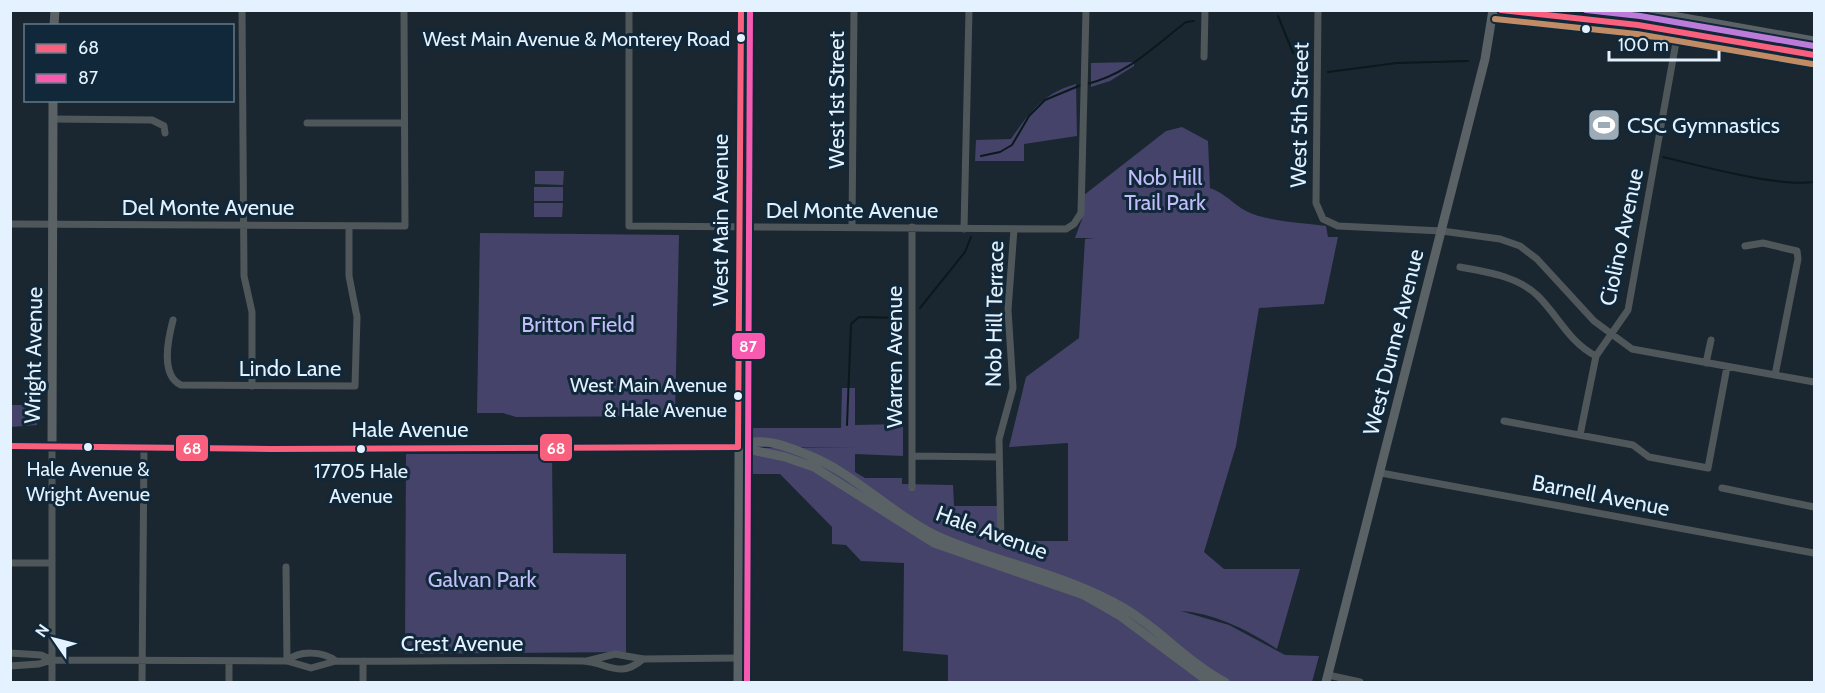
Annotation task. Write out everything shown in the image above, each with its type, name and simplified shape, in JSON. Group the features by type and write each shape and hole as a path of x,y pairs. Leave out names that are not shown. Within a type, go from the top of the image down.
{"main road":[{"name":"West Main Avenue","path":"738,682 741,10"},
{"path":"1495,10 1587,18 1815,55"},
{"name":"West Dunne Avenue","path":"1327,679 1442,231 1495,10"},
{"path":"1639,10 1815,41"},
{"name":"Wright Avenue","path":"52,447 53,102"},
{"name":"Hale Avenue","path":"738,447 748,442 766,443 783,446 818,459 904,517 938,536 1088,588 1125,609 1225,682"},
{"name":"Hale Avenue","path":"10,446 144,448 738,447 785,457 814,467 934,543 1084,595 1119,615 1209,682"}],"street":[{"path":"242,10 244,276 252,312 252,386"},
{"path":"307,123 405,123 404,10"},
{"name":"Del Monte Avenue","path":"629,10 629,226 740,228 852,226 964,229 1066,229 1074,224 1081,213 1086,10"},
{"name":"West 1st Street","path":"852,226 855,10"},
{"path":"964,229 969,10"},
{"path":"1204,10 1204,57"},
{"name":"West 5th Street","path":"1318,10 1316,203 1323,219 1338,226 1442,231"},
{"path":"1678,31 1681,25 1692,26 1701,20"},
{"name":"Ciolino Avenue","path":"1580,435 1596,356 1628,310 1678,31"},
{"path":"53,119 152,120 164,126 165,133"},
{"name":"Del Monte Avenue","path":"10,224 405,226 405,123"},
{"name":"Lindo Lane","path":"173,320 169,337 168,374 173,381 181,385 355,386 357,317 350,276 349,226"},
{"name":"Warren Avenue","path":"912,227 912,488"},
{"name":"Nob Hill Terrace","path":"1000,542 999,439 1013,388 1008,309 1014,229"},
{"path":"1442,231 1500,238 1520,246 1547,269 1581,308 1611,335 1632,349 1815,382"},
{"path":"1745,246 1763,243 1797,251 1798,260 1775,375"},
{"path":"1460,267 1490,272 1526,287 1538,296 1574,341 1596,356"},
{"path":"1706,363 1711,340"},
{"path":"1504,421 1633,445 1649,457 1708,468 1727,367"},
{"name":"Wright Avenue","path":"52,447 52,682"},
{"path":"142,682 144,448"},
{"path":"912,456 999,457"},
{"name":"Barnell Avenue","path":"1381,472 1815,553"},
{"path":"1722,488 1815,507"},
{"path":"10,563 51,563"},
{"path":"286,567 287,661"},
{"name":"Crest Avenue","path":"10,653 42,655 52,660"},
{"name":"Crest Avenue","path":"287,661 291,657 308,653 322,655 336,661"},
{"name":"Crest Avenue","path":"587,661 606,654 643,658 738,658"},
{"name":"Crest Avenue","path":"10,666 39,664 52,660 287,661 311,668 336,661 587,661 614,669 634,665 643,658"},
{"path":"229,661 229,682"},
{"path":"363,661 363,682"},
{"path":"1327,679 1360,682"}],"green space":[{"path":"1134,62 1134,66 1110,81 1091,87 1091,63"},
{"path":"1076,84 1077,136 1024,144 1024,161 975,161 976,140 1011,139 1031,112 1046,98"},
{"name":"Nob Hill Trail Park","path":"1182,127 1208,141 1210,188 1254,214 1273,219 1326,226 1328,237 1338,237 1324,304 1259,308 1236,446 1204,552 1224,569 1300,569 1277,649 1219,619 1181,611 1229,625 1285,655 1319,656 1312,682 948,682 948,655 903,651 904,563 861,561 846,545 832,544 832,527 780,474 751,474 751,448 856,447 751,447 751,428 841,428 842,388 855,388 855,425 903,424 903,456 855,454 855,472 865,478 902,478 902,484 953,485 954,506 1000,506 1000,541 1068,541 1068,443 1009,447 1026,377 1079,338 1085,239 1095,238 1075,238 1082,219 1084,195 1166,131"},
{"path":"535,171 564,171 563,185 535,184"},
{"path":"534,187 563,187 563,201 534,201"},
{"path":"534,203 563,203 562,217 534,217"},
{"name":"Britton Field","path":"480,233 679,235 675,416 516,417 503,413 477,413"},
{"path":"11,405 37,405 37,425 11,427"},
{"name":"Galvan Park","path":"406,454 552,454 553,553 626,554 626,652 405,654"}],"waterway":[{"path":"1278,16 1293,53 1307,62"},
{"path":"1087,84 1128,67 1186,22 1194,21"},
{"path":"1328,72 1397,63 1468,61"},
{"path":"981,156 1000,152 1012,145 1029,116 1045,100 1081,85"},
{"path":"1663,157 1760,179 1799,183 1814,182"},
{"path":"920,308 965,252 971,237"},
{"path":"847,425 851,324 859,317 903,318"}],"transit line":[{"name":"68","path":"738,447 741,10"},
{"name":"87","path":"747,682 750,10"},
{"name":"68","path":"1501,10 1638,25 1814,55"},
{"path":"1586,10 1640,16 1814,46"},
{"path":"1495,19 1637,34 1812,64"},
{"name":"68","path":"10,446 271,449 738,447"}],"place":[{"name":"West Main Avenue & Monterey Road","path":"741,38"},
{"name":"CSC Gymnastics","path":"1604,125"},
{"name":"West Main Avenue & Hale Avenue","path":"738,396"},
{"name":"Hale Avenue & Wright Avenue","path":"88,447"},
{"name":"17705 Hale Avenue","path":"361,449"}]}
